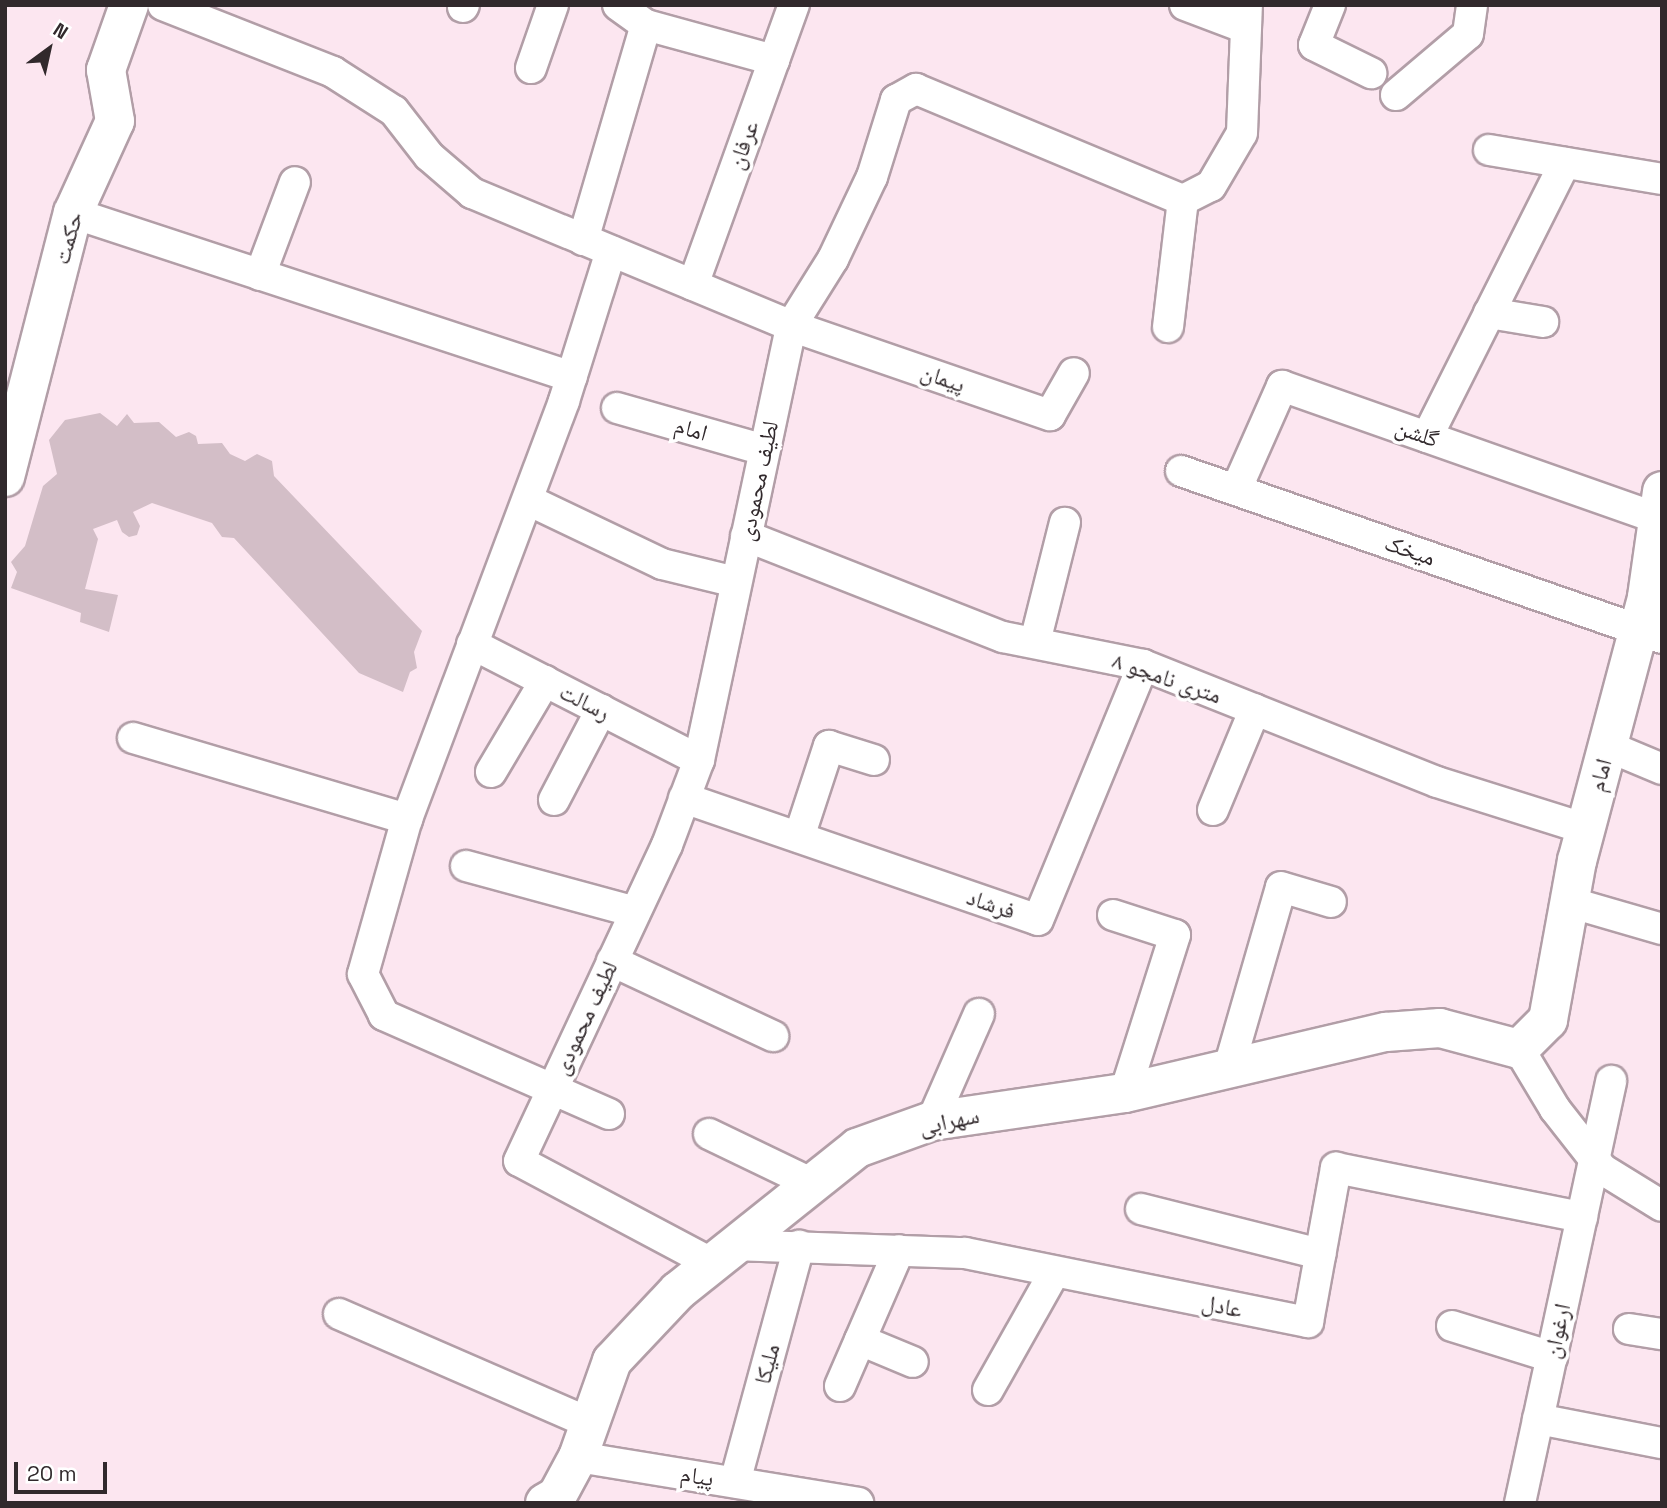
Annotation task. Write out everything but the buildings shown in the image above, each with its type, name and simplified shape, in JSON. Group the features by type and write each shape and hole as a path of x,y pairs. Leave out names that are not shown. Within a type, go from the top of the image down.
{"street":[{"name":"حکمت","path":"5,477 74,213 115,121 106,70 129,5"},
{"path":"163,5 333,72 394,111 429,156 472,193 791,326"},
{"path":"531,68 553,5"},
{"name":"عرفان","path":"694,285 793,5"},
{"path":"1168,327 1183,201 1211,186 1241,133 1247,16 1185,5"},
{"path":"1330,5 1314,46 1371,73"},
{"path":"1396,95 1468,34 1472,5"},
{"path":"619,6 646,25 774,60"},
{"path":"583,240 646,25"},
{"name":"لطیف محمودی","path":"722,1254 519,1161 635,912 699,760 791,326 833,259 872,177 896,100 916,89 1183,201"},
{"path":"1489,150 1662,179"},
{"path":"1427,437 1565,163"},
{"path":"260,275 295,182"},
{"path":"74,213 572,377"},
{"path":"609,1114 553,1087 384,1016 363,974 407,819 528,500 572,377 611,251"},
{"path":"1489,313 1543,322"},
{"name":"پیمان","path":"791,326 1050,415 1074,373"},
{"name":"گلشن","path":"1236,490 1282,386 1427,437 1661,510"},
{"name":"امام","path":"617,408 764,450"},
{"name":"میخک","path":"1181,471 1650,634"},
{"path":"528,500 662,565 736,582"},
{"name":"امام","path":"1519,1049 1548,1020 1569,902 1607,746 1650,634 1661,510"},
{"path":"1035,642 1065,523"},
{"name":"۸ متری نامجو","path":"746,536 908,603 1003,637 1143,665 1437,782 1586,829"},
{"name":"رسالت","path":"472,644 699,760"},
{"name":"فرشاد","path":"684,798 1038,920 1143,665"},
{"path":"491,772 545,681"},
{"path":"1213,810 1255,709"},
{"path":"554,800 601,710"},
{"path":"132,738 407,819"},
{"path":"799,837 829,746 874,760"},
{"path":"1607,746 1662,769"},
{"path":"466,866 635,912"},
{"path":"1228,1071 1281,887 1331,902"},
{"path":"1569,902 1662,929"},
{"path":"1112,915 1175,935 1125,1093"},
{"path":"612,961 773,1035"},
{"path":"932,1121 979,1014"},
{"name":"سهرابی","path":"545,1503 557,1496 584,1440 612,1360 722,1254 857,1148 932,1121 1125,1093 1386,1032 1440,1028 1519,1049"},
{"path":"1519,1049 1555,1110 1594,1160 1662,1206"},
{"name":"ارغوان","path":"1520,1503 1612,1081"},
{"path":"709,1134 811,1183"},
{"name":"عادل","path":"722,1254 799,1246 965,1253 1308,1322 1336,1168 1582,1217"},
{"path":"1141,1209 1320,1254"},
{"name":"ملیکا","path":"735,1482 799,1246"},
{"path":"839,1386 899,1250"},
{"path":"988,1390 1054,1273"},
{"name":"پیام","path":"339,1314 584,1440 735,1482 858,1503"},
{"path":"1452,1326 1552,1357"},
{"path":"1629,1329 1662,1334"},
{"path":"860,1340 912,1362"},
{"path":"1538,1419 1662,1443"}]}
